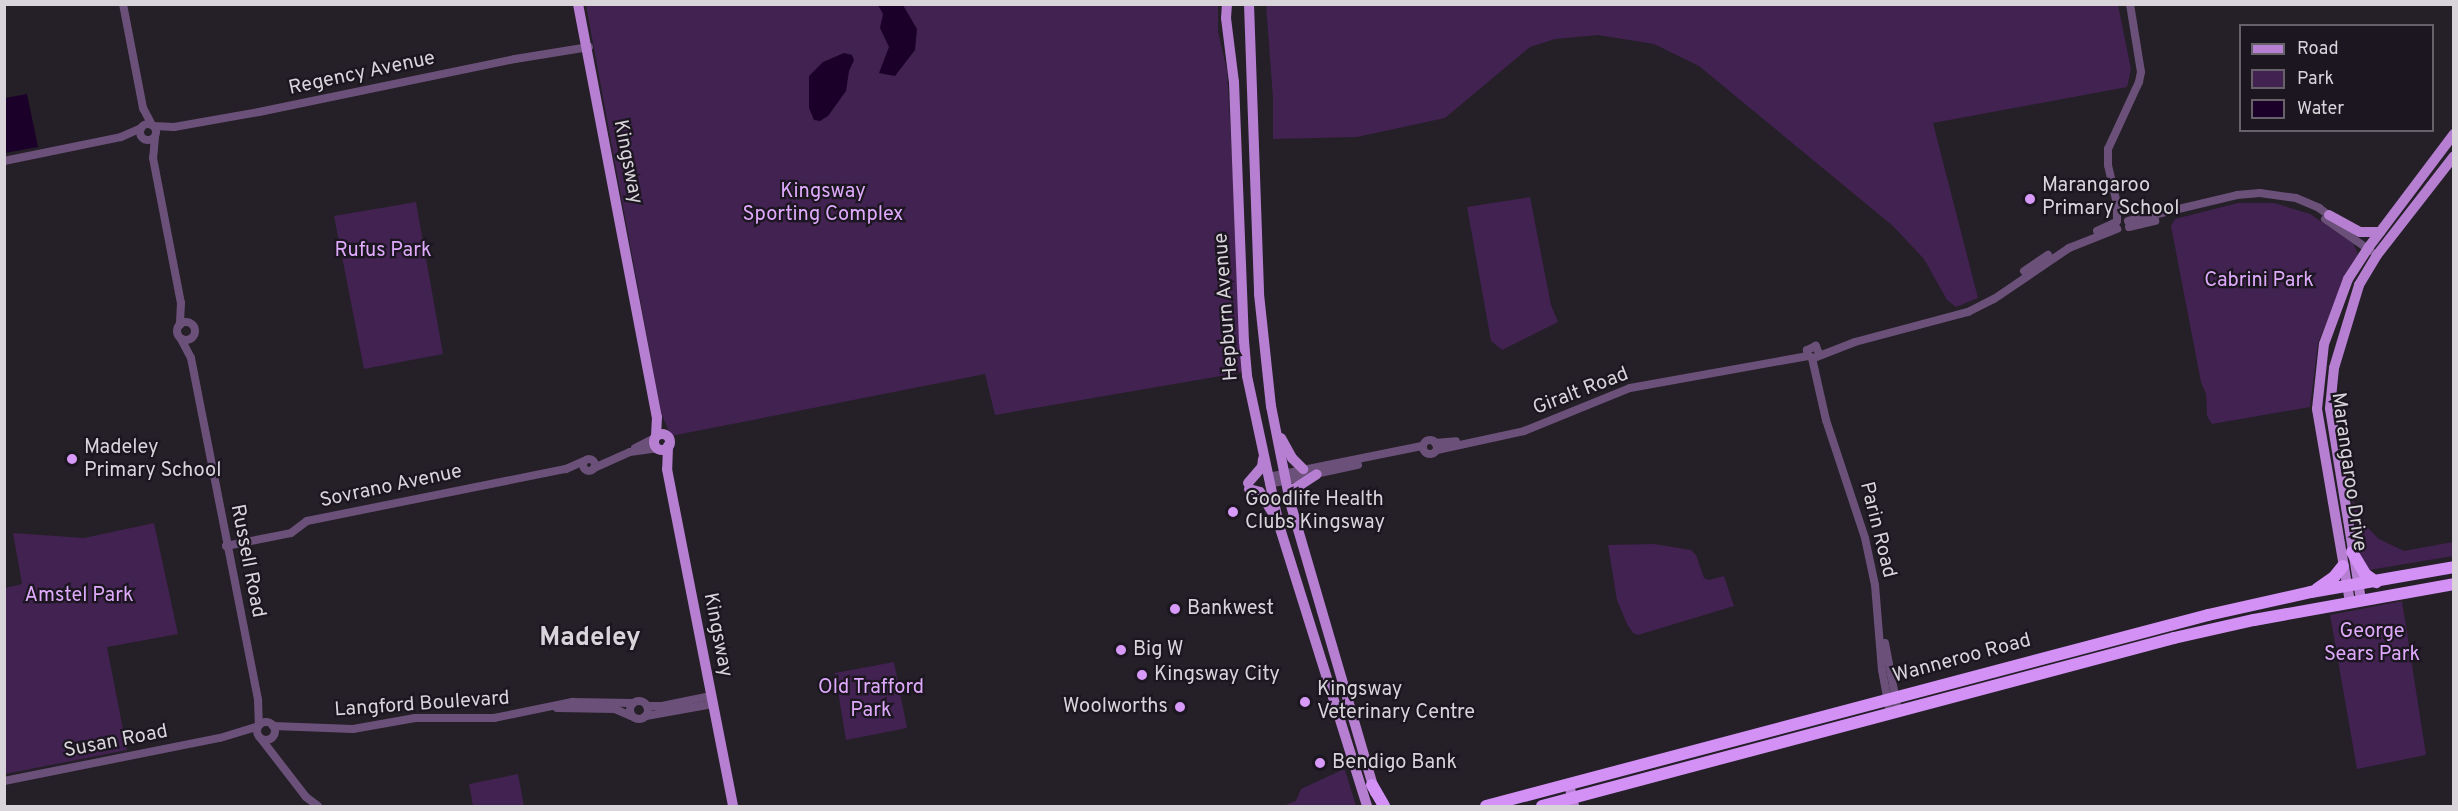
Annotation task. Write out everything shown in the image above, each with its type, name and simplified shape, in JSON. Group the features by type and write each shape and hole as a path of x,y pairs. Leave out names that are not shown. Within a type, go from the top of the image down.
{"highway":[{"path":"2352,552 2365,574 2376,582"},
{"path":"2311,592 2334,577 2343,566"},
{"name":"Wanneroo Road","path":"1486,807 2180,622 2311,592 2454,567"},
{"name":"Wanneroo Road","path":"1542,807 1570,803 1894,712 2174,638 2355,601 2454,584"},
{"path":"1372,785 1384,807"}],"main road":[{"name":"Hepburn Avenue","path":"1227,4 1226,18 1234,82 1244,341 1263,454 1279,525 1367,807"},
{"name":"Hepburn Avenue","path":"1249,4 1259,294 1275,427 1290,502 1378,807"},
{"name":"Kingsway","path":"578,5 660,442 733,807"},
{"name":"Marangaroo Drive","path":"2355,601 2352,586 2352,552 2330,408 2338,349 2359,285 2380,232 2454,134"},
{"name":"Marangaroo Drive","path":"2352,586 2343,566 2317,409 2317,391 2324,344 2348,279 2454,156"},
{"path":"2329,215 2360,232 2380,232"},
{"path":"1275,427 1292,458 1303,469"},
{"path":"1263,454 1262,467 1249,486 1262,494 1279,525"},
{"path":"1290,502 1294,489 1317,474"},
{"path":"1566,785 1570,803"}],"street":[{"path":"123,4 143,108 139,134 153,158"},
{"path":"2117,224 2117,204 2108,165 2108,148 2136,85 2136,59 2128,4"},
{"name":"Regency Avenue","path":"143,139 174,127 587,45"},
{"path":"143,108 153,125 155,136 153,158 181,303 194,331 193,336 186,340 181,339 177,332 180,325 181,303"},
{"name":"Regency Avenue","path":"141,127 153,125 174,127"},
{"path":"4,161 121,137 141,127"},
{"path":"121,137 143,139"},
{"path":"2128,222 2237,195 2260,193 2296,198 2329,215 2373,250"},
{"path":"2128,222 2234,201 2273,198 2296,203 2317,213 2373,250"},
{"path":"2117,204 2128,222"},
{"name":"Giralt Road","path":"1423,449 1427,440 1436,446 1522,426 1626,384 1813,354 1968,312 1994,299 2069,248 2117,224 2124,231 2128,222"},
{"path":"180,325 190,324"},
{"name":"Russell Road","path":"193,336 191,358 226,546 258,700 268,733"},
{"name":"Russell Road","path":"181,339 191,358"},
{"name":"Parin Road","path":"1813,354 1834,428 1857,490 1872,549 1890,698 1894,712"},
{"name":"Sovrano Avenue","path":"226,546 291,533 306,521 589,465 660,442"},
{"path":"1268,480 1303,469 1423,449"},
{"path":"1284,476 1317,474 1423,449"},
{"name":"Russell Road","path":"258,700 258,726 268,733"},
{"path":"641,700 647,706 662,706 712,700 638,719 631,716 629,709 632,703 641,700"},
{"name":"Langford Boulevard","path":"258,726 268,733 298,728 353,729 415,718 494,718 572,702 632,703"},
{"path":"646,716 647,706"},
{"name":"Langford Boulevard","path":"548,708 615,709 631,716"},
{"name":"Susan Road","path":"4,781 234,734 258,726"},
{"path":"268,733 278,760 306,796 318,807"},
{"name":"Susan Road","path":"234,734 268,733"},
{"path":"306,796 310,807"}],"green space":[{"name":"Kingsway Sporting Complex","path":"586,5 1218,5 1218,32 1227,70 1244,372 995,415 985,374 671,436 661,413"},
{"path":"1266,5 2118,5 2131,69 2127,87 1933,123 1978,298 1956,307 1947,300 1924,259 1893,226 1699,66 1654,44 1598,35 1555,39 1530,47 1445,118 1357,137 1273,139 1273,98"},
{"path":"1530,197 1551,305 1558,322 1502,350 1491,341 1467,207"},
{"name":"Rufus Park","path":"416,202 443,354 364,369 334,216"},
{"name":"Cabrini Park","path":"2238,203 2274,203 2310,214 2353,243 2358,254 2345,277 2318,343 2310,407 2212,424 2207,416 2206,394 2201,382 2171,226 2175,219"},
{"path":"2352,498 2365,525 2379,539 2404,551 2453,542 2453,556 2369,570 2361,559"},
{"name":"Amstel Park","path":"154,523 178,634 107,647 127,750 5,774 5,588 22,584 13,533 84,538"},
{"path":"1654,544 1691,550 1696,555 1704,578 1709,580 1724,576 1734,606 1638,635 1633,633 1617,600 1608,545"},
{"name":"George Sears Park","path":"2402,601 2426,755 2357,769 2330,615"},
{"name":"Old Trafford Park","path":"894,662 907,728 846,740 835,673"},
{"path":"1345,770 1356,806 1283,806 1296,801 1301,789"},
{"path":"518,774 524,806 473,806 469,784"}],"water":[{"path":"878,5 903,5 917,29 915,50 895,76 879,73 889,47 880,28 883,14"},
{"path":"844,53 852,55 854,60 849,71 846,91 828,116 820,121 814,120 809,108 809,76 823,62"},
{"path":"27,94 38,147 5,153 5,98"}],"place":[{"name":"Marangaroo Primary School","path":"2030,199"},
{"name":"Madeley Primary School","path":"72,459"},
{"name":"Goodlife Health Clubs Kingsway","path":"1233,512"},
{"name":"Bankwest","path":"1175,609"},
{"name":"Big W","path":"1121,650"},
{"name":"Kingsway City","path":"1142,675"},
{"name":"Kingsway Veterinary Centre","path":"1305,702"},
{"name":"Woolworths","path":"1180,707"},
{"name":"Bendigo Bank","path":"1320,763"}],"district":[{"name":"Madeley","path":"590,639"}]}
